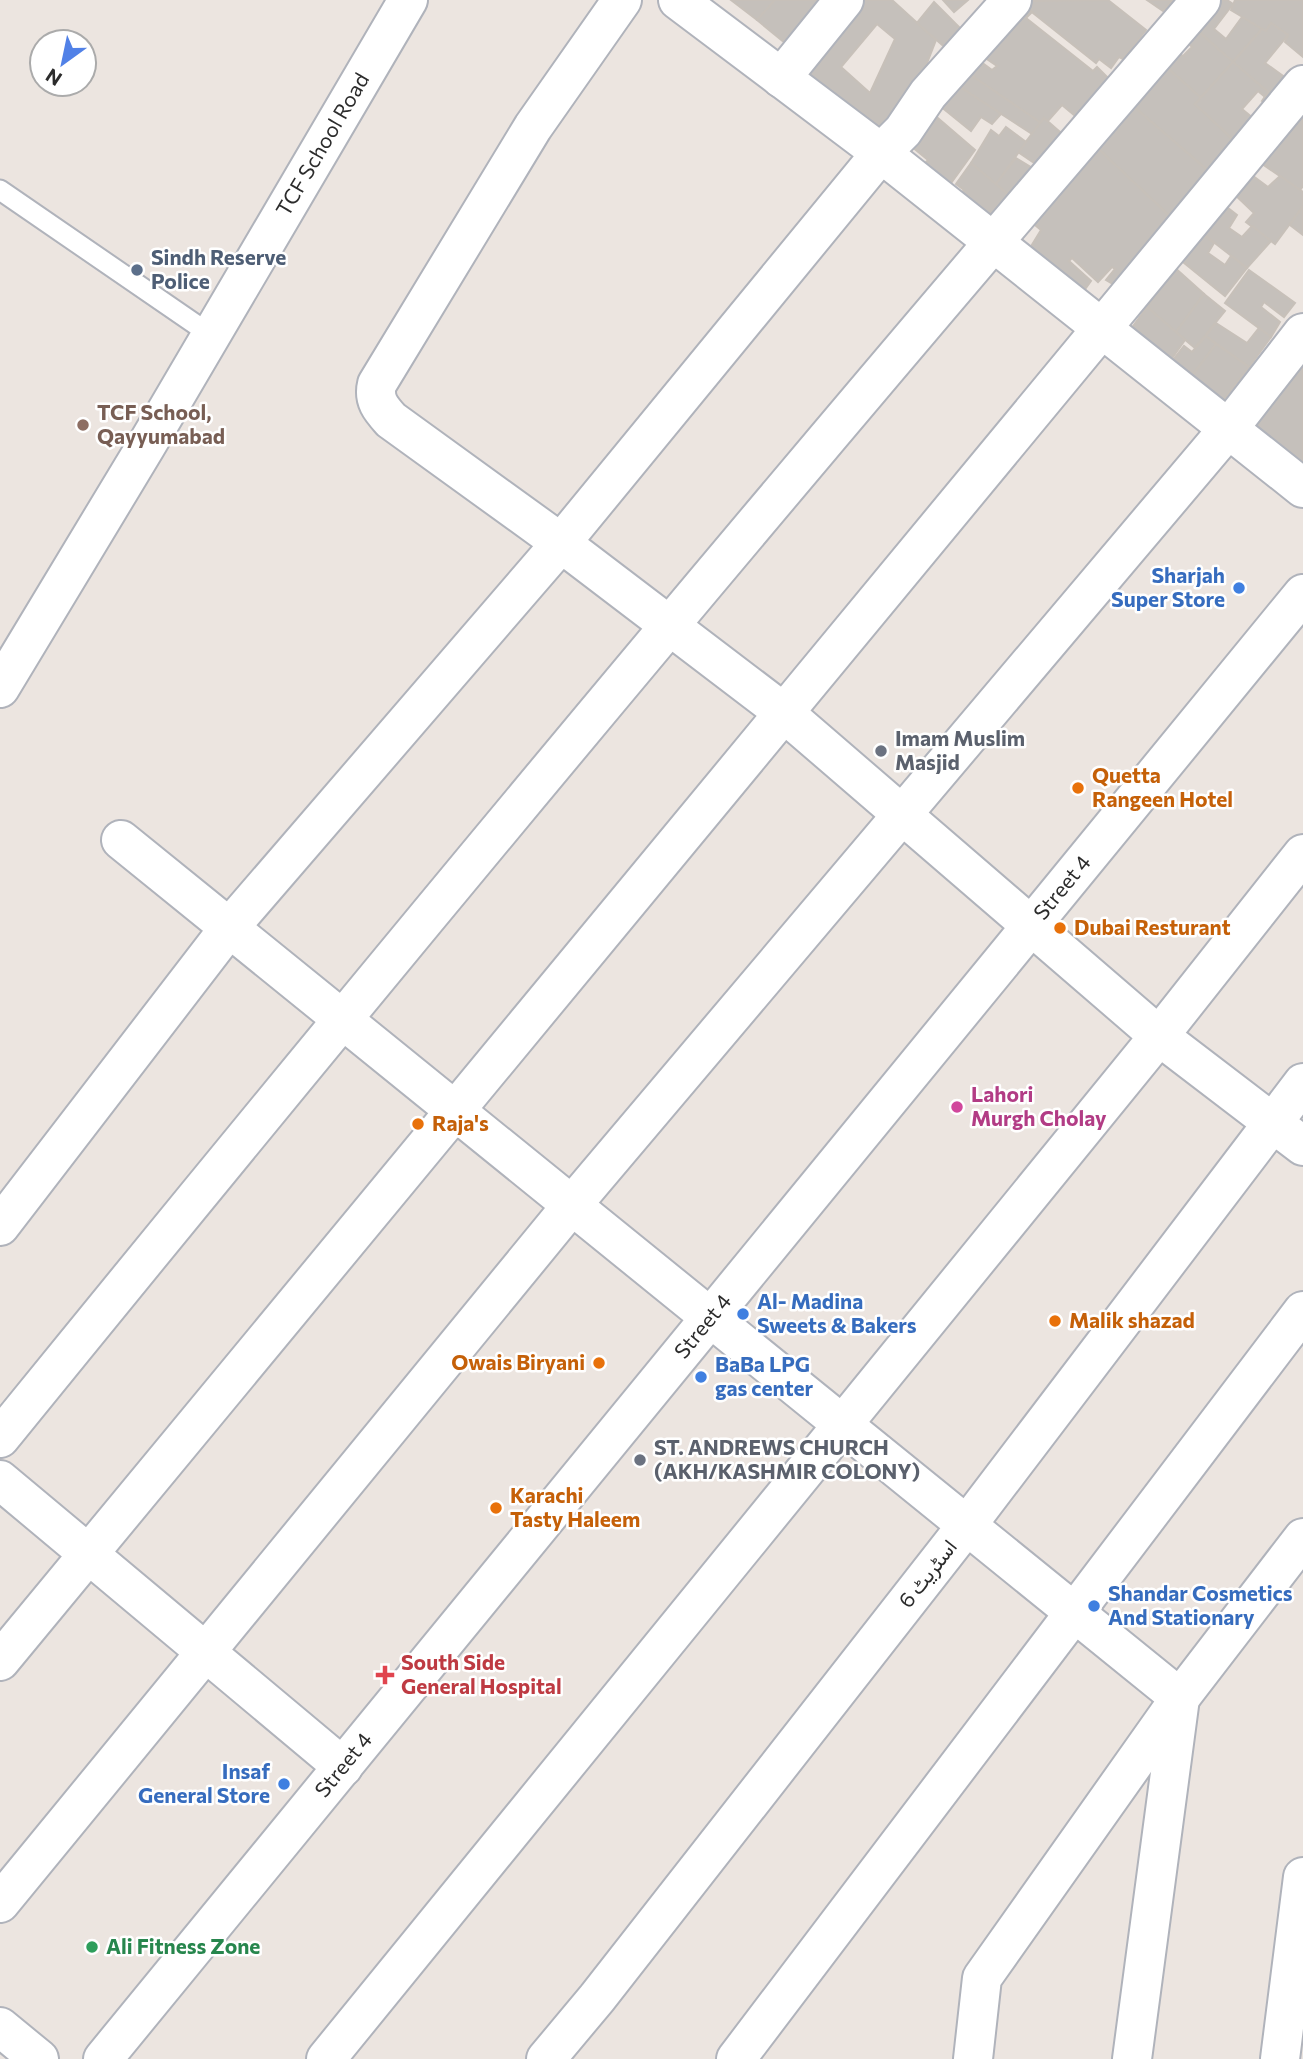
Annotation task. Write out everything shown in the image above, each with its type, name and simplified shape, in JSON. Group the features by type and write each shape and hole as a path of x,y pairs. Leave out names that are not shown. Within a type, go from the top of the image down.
{"street":[{"name":"TCF School Road","path":"0,688 408,0"},
{"path":"622,0 533,127 377,384 375,394 380,408 391,420 561,543 783,712 1030,928 1159,1036 1274,1121 1303,1146"},
{"path":"678,0 881,153 1303,488"},
{"path":"781,78 844,0"},
{"path":"0,1226 229,928 561,543 881,153 903,131 929,94 1012,0"},
{"path":"0,1438 341,1019 668,624 1201,0"},
{"path":"0,1661 1303,85"},
{"path":"0,1903 572,1205 1229,428 1303,333"},
{"name":"Street 4","path":"103,2059 1303,594"},
{"path":"121,841 1180,1698"},
{"path":"326,2059 1159,1036 1303,854"},
{"name":"اسٹریٹ 6","path":"546,2059 606,1987 967,1525 1303,1083"},
{"path":"736,2059 1303,1311"},
{"path":"0,1480 342,1767"},
{"path":"973,2059 982,1978 1180,1698 1303,1538"},
{"path":"1132,2059 1180,1698"},
{"path":"1280,2059 1303,1877"},
{"path":"0,2027 39,2059"}],"lane":[{"path":"0,190 211,335"}],"building":[{"path":"731,0 775,0 757,20"},
{"path":"775,0 826,0 790,47 757,20"},
{"path":"859,0 892,0 936,40 909,109 883,139 798,70","holes":["877,24 895,39 870,93 841,67"]},
{"path":"943,0 968,0 954,12"},
{"path":"1108,0 1146,30 1123,59 1119,57 1111,68 1099,59 1096,63 1018,1"},
{"path":"1147,0 1173,0 1163,11"},
{"path":"1206,0 1227,0 1233,4 1214,29 1226,39 1242,17 1262,29 1233,62 1188,22"},
{"path":"1235,0 1303,0 1303,57 1285,42 1288,35 1271,23 1266,31 1231,10"},
{"path":"934,2 971,39 956,57 917,23"},
{"path":"1022,4 1032,12 1026,18 1093,71 1097,67 1108,78 1080,120 1062,105 1048,121 1044,118 1041,123 968,73 977,59 992,70 997,66 981,55"},
{"path":"1271,23 1288,35 1265,63 1290,81 1271,107 1262,101 1268,92 1233,62 1262,29 1266,31"},
{"path":"1191,25 1233,62 1201,98 1161,62 1169,46 1183,56 1192,47 1180,35"},
{"path":"1161,62 1201,98 1195,104 1241,147 1213,175 1126,100"},
{"path":"1233,62 1268,92 1265,97 1258,91 1242,109 1260,124 1241,147 1195,104"},
{"path":"968,73 1041,123 1032,134 957,85"},
{"path":"957,85 1001,114 992,124 981,117 971,131 934,101"},
{"path":"1126,100 1213,175 1180,226 1090,141"},
{"path":"1303,107 1303,186 1300,190 1258,161"},
{"path":"932,113 975,150 946,190 920,169 928,160 906,142"},
{"path":"1044,118 1067,138 1040,167 1018,152"},
{"path":"1006,127 1026,142 996,184 971,163 991,130 999,136"},
{"path":"1090,141 1179,225 1123,290 1106,280 1115,269 1112,267 1098,282 1072,258 1069,261 1091,281 1083,292 1030,248 1041,230 1029,220"},
{"path":"1016,158 1039,172 1017,202 996,184"},
{"path":"971,163 1011,197 992,221 958,197 964,190 956,184"},
{"path":"1249,173 1268,187 1280,176 1303,192 1303,206 1275,244 1246,222 1254,213 1232,192"},
{"path":"1223,204 1237,215 1229,228 1242,237 1252,226 1271,241 1247,268 1202,233"},
{"path":"1303,206 1303,235 1290,225"},
{"path":"1204,235 1214,243 1208,253 1225,265 1231,256 1247,268 1225,296 1183,262"},
{"path":"1174,267 1204,294 1176,332 1147,307"},
{"path":"1249,270 1295,303 1284,317 1264,302 1261,307 1280,322 1271,337 1225,303"},
{"path":"1204,294 1225,311 1195,348 1176,332"},
{"path":"1147,307 1185,340 1163,371 1123,340"},
{"path":"1216,323 1247,343 1259,328 1271,337 1249,367 1206,336"},
{"path":"1206,336 1216,344 1185,385 1169,365 1184,346 1192,352"},
{"path":"1216,344 1249,367 1217,408 1185,385"},
{"path":"1303,352 1303,479 1244,431"}],"place":[{"name":"Sindh Reserve Police","path":"137,270"},
{"name":"TCF School, Qayyumabad","path":"83,425"},
{"name":"Sharjah Super Store","path":"1239,588"},
{"name":"Imam Muslim Masjid","path":"881,751"},
{"name":"Quetta Rangeen Hotel","path":"1078,788"},
{"name":"Dubai Resturant","path":"1060,928"},
{"name":"Lahori Murgh Cholay","path":"957,1107"},
{"name":"Raja's","path":"418,1124"},
{"name":"Al- Madina Sweets & Bakers","path":"743,1314"},
{"name":"Malik shazad","path":"1055,1321"},
{"name":"Owais Biryani","path":"599,1363"},
{"name":"BaBa LPG gas center","path":"701,1377"},
{"name":"ST. ANDREWS CHURCH (AKH/KASHMIR COLONY)","path":"640,1460"},
{"name":"Karachi Tasty Haleem","path":"496,1508"},
{"name":"Shandar Cosmetics And Stationary","path":"1094,1606"},
{"name":"South Side General Hospital","path":"385,1675"},
{"name":"Insaf General Store","path":"284,1784"},
{"name":"Ali Fitness Zone","path":"92,1947"}]}
